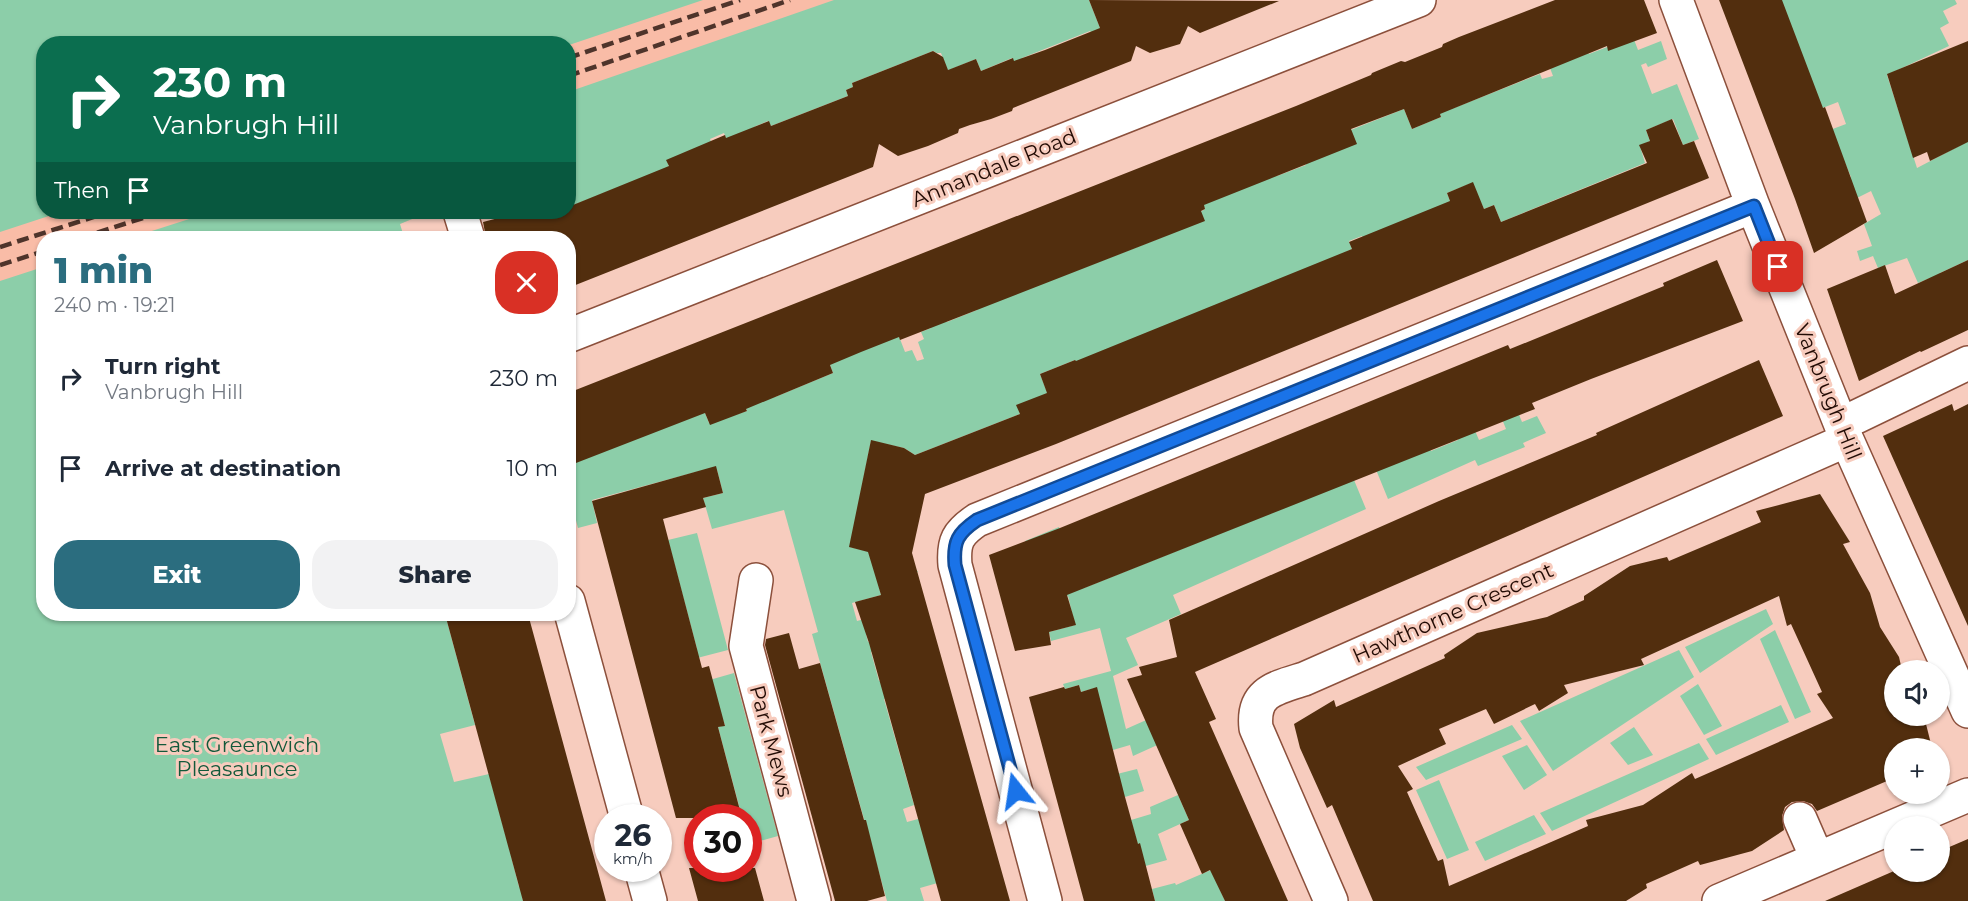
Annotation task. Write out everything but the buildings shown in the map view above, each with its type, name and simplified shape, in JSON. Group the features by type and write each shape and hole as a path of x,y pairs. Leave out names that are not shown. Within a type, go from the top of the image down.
{"street":[{"name":"Annandale Road","path":"576,333 1419,0"},
{"name":"Vanbrugh Hill","path":"1676,0 1754,206 1852,428 1968,711"},
{"path":"1045,901 955,565 954,550 964,529 988,516 1754,206"},
{"name":"Hawthorne Crescent","path":"1331,901 1256,729 1257,704 1267,694 1278,687 1304,679 1852,428 1968,363"},
{"name":"Park Mews","path":"756,580 746,646 814,901"},
{"path":"574,621 623,804"},
{"path":"1719,901 1968,795"},
{"path":"1800,819 1817,858"},
{"path":"645,882 650,901"}],"shaded area":[{"path":"457,0 929,0 576,149 576,36 369,36"},
{"path":"0,173 36,205 36,219 412,219 382,231 36,231 36,383 0,399"}],"green space":[{"path":"0,0 703,0 576,43 576,36 36,36 36,219 40,219 0,232"},
{"path":"834,0 1089,0 1108,48 1090,31 1022,58 1021,79 1012,58 981,71 976,59 949,70 952,82 941,53 933,51 852,83 853,87 846,90 848,96 771,126 768,121 728,143 724,133 710,139 714,149 667,160 669,167 576,204 576,89"},
{"path":"1763,0 1955,0 1957,4 1943,11 1949,23 1940,28 1949,46 1887,75 1917,168 1959,146 1968,90 1968,260 1940,273 1947,288 1930,278 1918,283 1907,258 1878,268 1873,256 1860,261 1857,251 1872,246 1864,224 1881,214 1871,191 1841,206 1846,179 1851,177 1845,163 1814,136 1846,124 1838,102 1768,129 1822,108"},
{"path":"1582,37 1589,54 1633,37 1638,50 1661,41 1667,59 1648,67 1646,63 1641,65 1652,94 1677,84 1699,139 1683,145 1673,119 1646,130 1650,141 1640,146 1645,163 1501,222 1494,205 1484,209 1472,183 1447,193 1457,220 1377,271 1362,236 1349,241 1352,249 1086,385 1075,360 1040,374 1050,400 1017,405 1020,414 915,455 904,448 871,441 850,547 910,561 918,572 878,583 881,595 852,603 857,621 887,613 866,634 868,642 894,636 896,645 871,652 879,681 905,673 909,691 884,699 914,805 903,809 907,822 944,812 962,876 920,888 924,901 887,901 812,634 818,632 784,510 712,529 703,498 723,493 717,470 696,472 592,500 597,523 578,528 576,520 576,440 694,385 709,423 747,411 731,370 770,386 775,397 833,373 819,335 888,308 905,352 912,350 917,361 924,359 918,342 924,339 921,332 931,328 921,303 947,322 977,310 965,278 1039,285 1163,237 1205,209 1196,187 1271,161 1277,176 1306,165 1300,150 1404,109 1412,129 1441,117 1432,95 1454,108 1540,74 1542,79 1553,76 1544,52"},
{"path":"189,219 412,219 400,224 402,231 152,231"},
{"name":"East Greenwich Pleasaunce","path":"36,269 36,621 447,621 475,725 440,734 454,782 489,774 506,837 549,845 511,856 519,887 558,877 522,896 523,901 0,901 0,281"},
{"path":"1508,387 1522,422 1537,416 1546,433 1523,443 1525,447 1478,466 1475,460 1388,499 1370,455 1420,424 1431,451 1458,440 1464,405 1479,440 1506,429 1492,394"},
{"path":"1354,480 1366,509 1173,595 1181,614 1126,638 1138,665 1113,676 1126,729 1153,717 1164,742 1133,756 1130,745 1113,750 1095,688 1081,692 1079,685 1065,689 1063,684 1111,671 1100,628 1051,641 1049,632 1075,625 1068,596 1041,604 1025,541 1059,527 1084,588"},
{"path":"697,533 728,650 674,664 697,649 668,540"},
{"path":"1766,609 1773,624 1700,673 1685,647"},
{"path":"1775,630 1811,712 1795,719 1760,639"},
{"path":"1679,650 1694,677 1553,771 1520,721"},
{"path":"734,673 778,836 762,840 762,804 739,804 718,727 725,725 706,681"},
{"path":"1698,684 1722,726 1704,735 1680,696"},
{"path":"1781,705 1789,722 1716,755 1706,739"},
{"path":"1512,725 1522,739 1426,780 1416,767"},
{"path":"1634,727 1653,755 1628,765 1610,743"},
{"path":"1699,743 1709,759 1552,831 1540,813"},
{"path":"1527,745 1547,775 1524,790 1502,756"},
{"path":"1137,769 1144,791 1125,797 1109,776"},
{"path":"1439,780 1469,850 1447,859 1416,790"},
{"path":"1178,795 1189,820 1158,834 1167,860 1117,874 1141,857 1131,820 1151,814 1150,807"},
{"path":"1534,815 1546,834 1485,861 1475,842"},
{"path":"1211,870 1225,901 1155,901 1152,889 1175,883 1176,885"}],"railway":[{"path":"576,55 740,0"},
{"path":"576,73 790,0"},
{"path":"50,231 87,219"},
{"path":"102,231 140,219"},
{"path":"0,247 36,235"},
{"path":"0,265 36,254"}],"route":[{"path":"1016,791 955,565 954,550 957,540 964,529 977,520 1754,206 1778,267"}]}
